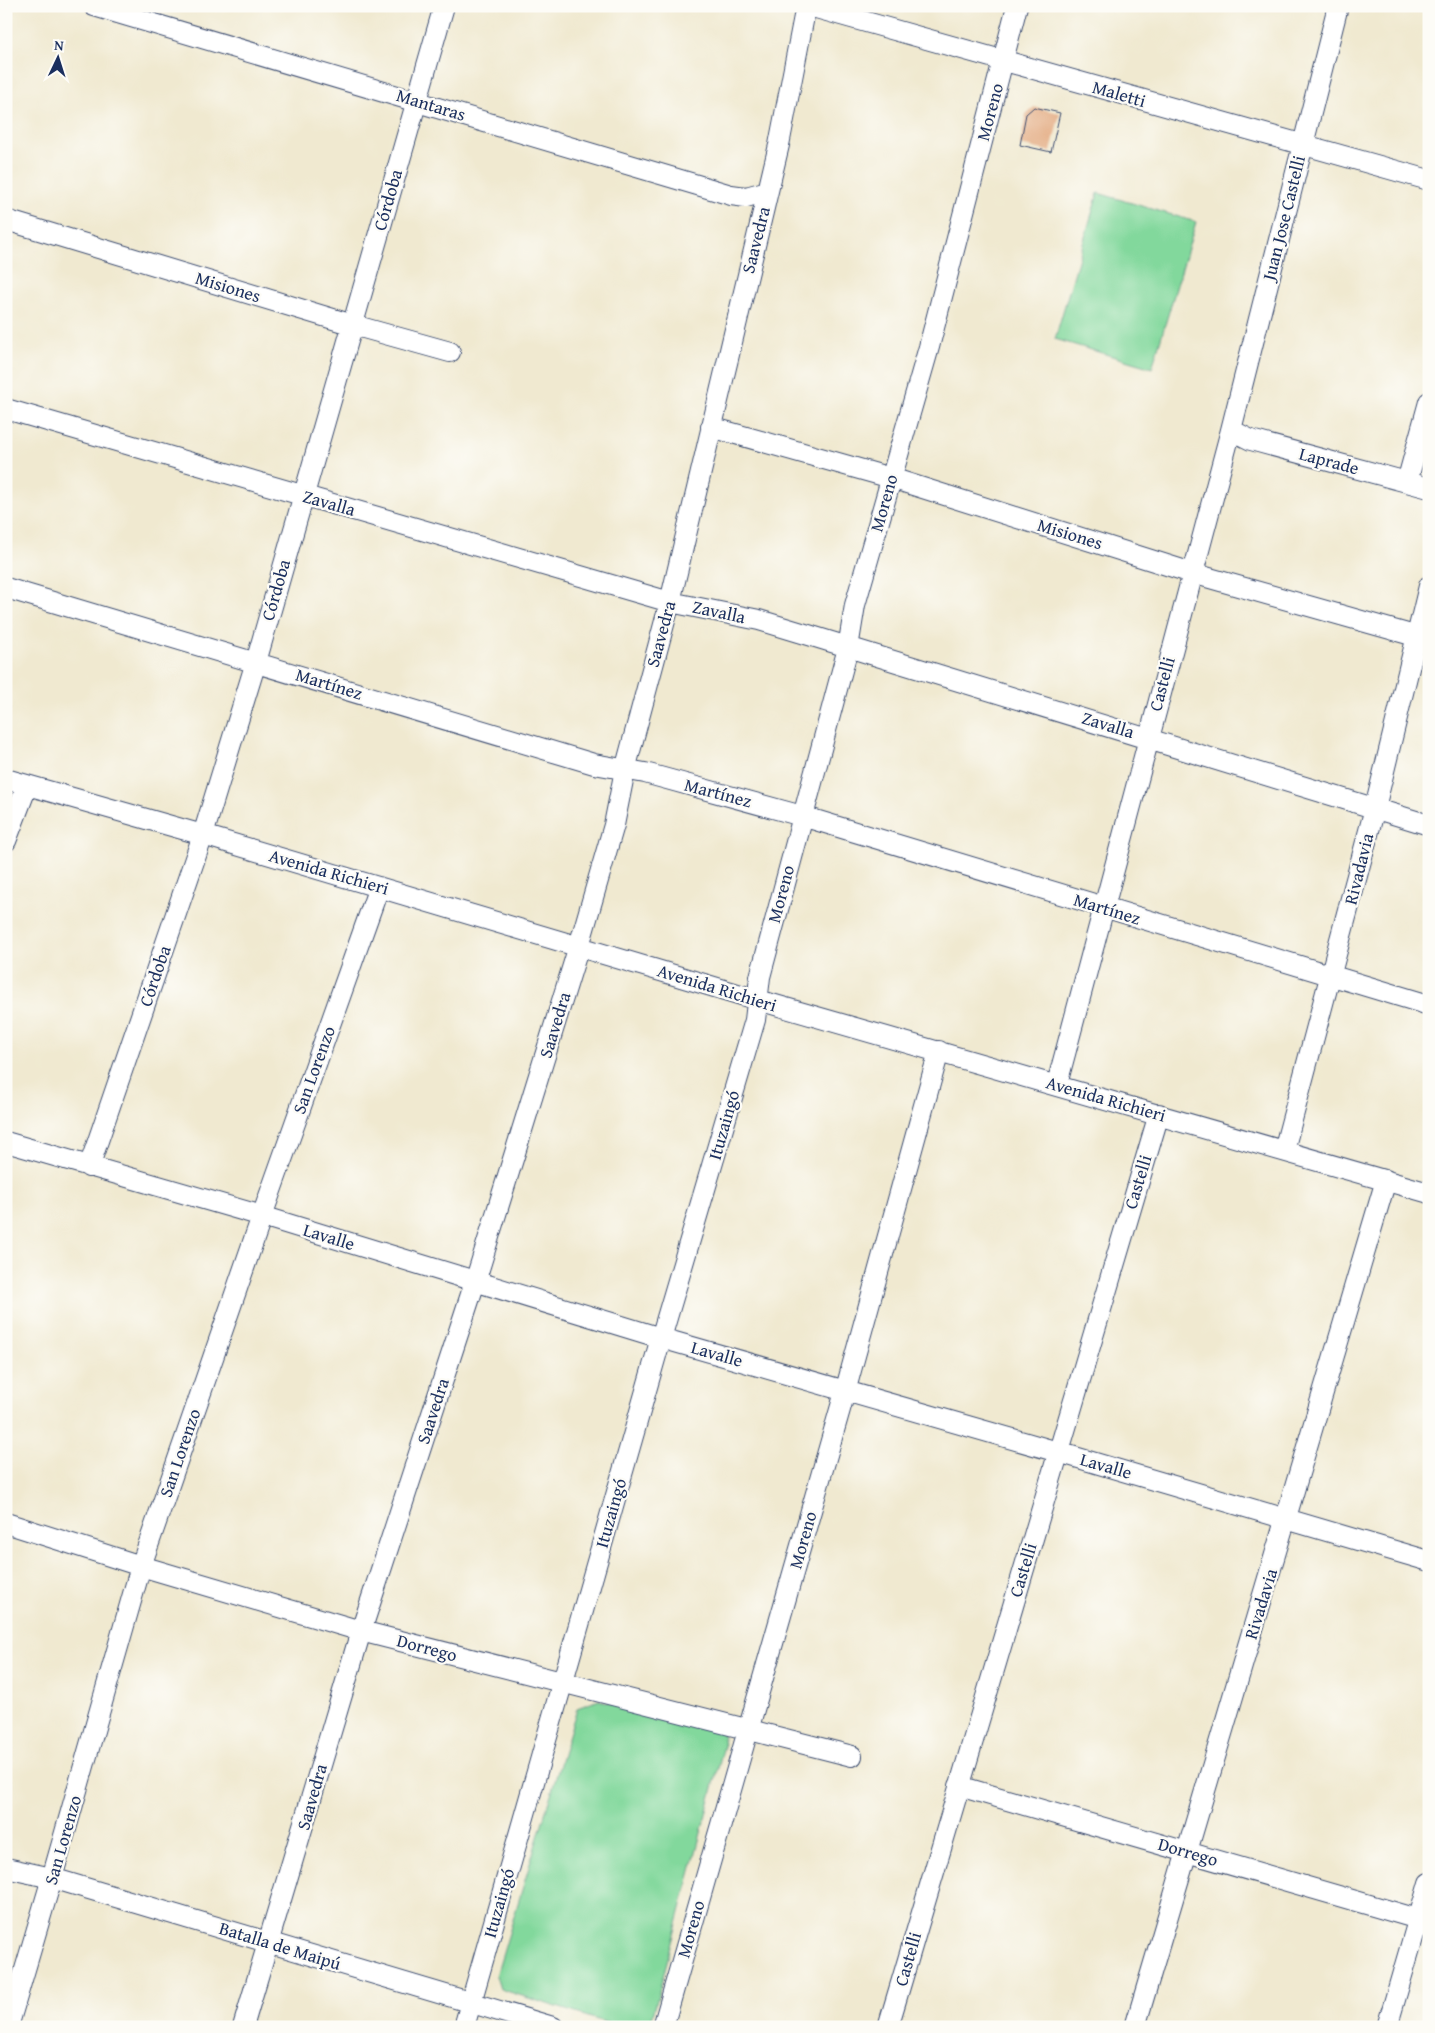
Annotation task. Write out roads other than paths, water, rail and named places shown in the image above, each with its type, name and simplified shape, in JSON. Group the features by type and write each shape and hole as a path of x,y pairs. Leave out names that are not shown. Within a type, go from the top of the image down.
{"street":[{"name":"Mantaras","path":"94,6 731,195 746,197 768,191"},
{"name":"Córdoba","path":"89,1167 203,835 256,662 444,6"},
{"name":"Maletti","path":"808,6 1429,180"},
{"name":"Saavedra","path":"244,2027 361,1631 474,1282 579,946 614,825 625,770 670,602 779,145 808,6"},
{"name":"Moreno","path":"758,1000 760,977 848,648 855,605 929,348 1017,6"},
{"name":"Juan Jose Castelli","path":"1231,430 1338,6"},
{"name":"Misiones","path":"6,220 353,325 450,352"},
{"path":"1407,482 1429,402"},
{"name":"Zavalla","path":"6,409 670,602 759,620 1148,737 1429,825"},
{"name":"Misiones","path":"711,427 891,478 1192,572 1422,639"},
{"name":"Laprade","path":"1231,430 1251,440 1429,488"},
{"name":"Castelli","path":"1056,1084 1105,909 1148,737 1231,430"},
{"name":"Rivadavia","path":"1284,1150 1422,639 1429,586"},
{"name":"Martínez","path":"6,588 594,764 646,773 802,816 1105,909 1429,1005"},
{"name":"Avenida Richieri","path":"6,779 203,835 758,1000 1056,1084 1429,1193"},
{"path":"6,841 27,786"},
{"name":"San Lorenzo","path":"8,2027 141,1566 262,1216 379,887"},
{"name":"Ituzaingó","path":"464,2027 661,1338 755,1020 758,1000"},
{"name":"Moreno","path":"663,2027 845,1392 939,1052"},
{"name":"Castelli","path":"888,2027 1159,1114"},
{"name":"Lavalle","path":"6,1142 262,1216 661,1338 1429,1561"},
{"name":"Rivadavia","path":"1135,2027 1386,1180"},
{"name":"Dorrego","path":"6,1523 141,1566 361,1631 852,1756"},
{"name":"Dorrego","path":"959,1786 1418,1919"},
{"name":"Batalla de Maipú","path":"6,1868 52,1878 553,2027"},
{"path":"1387,2027 1429,1883"}]}
